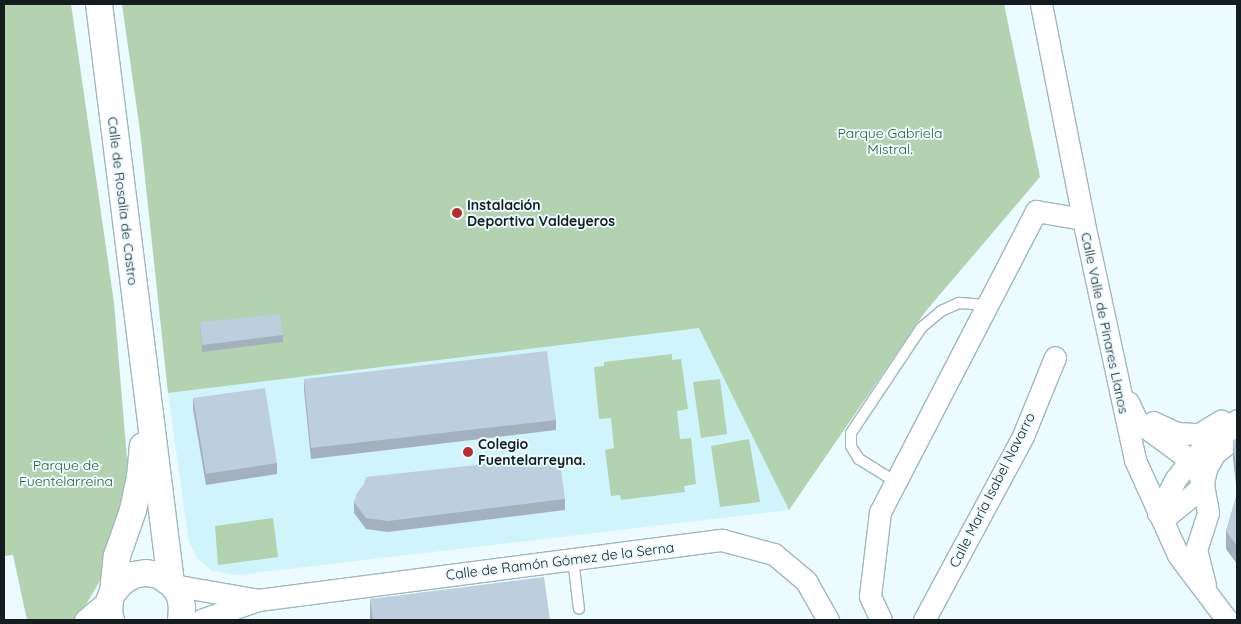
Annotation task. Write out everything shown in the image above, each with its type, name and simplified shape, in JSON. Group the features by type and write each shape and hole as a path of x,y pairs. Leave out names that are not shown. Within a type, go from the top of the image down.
{"street":[{"name":"Calle de Rosalía de Castro","path":"99,4 172,584 181,601 181,620"},
{"name":"Calle Valle de Pinares Llanos","path":"1041,4 1083,219 1135,460 1178,554 1227,620"},
{"path":"881,620 870,596 880,512 1036,211 1083,219"},
{"name":"Calle María Isabel Navarro","path":"924,620 1023,436 1055,357"},
{"path":"1114,366 1155,424 1177,433 1199,434 1237,410"},
{"path":"1114,366 1136,421 1190,460 1195,466 1203,484 1208,513 1196,549 1208,595"},
{"name":"Calle de Rosalía de Castro","path":"112,604 117,556 133,510 140,478 148,398"},
{"path":"1237,420 1190,460 1174,480 1158,513 1169,514 1184,504 1203,484 1206,469 1215,453 1237,436"},
{"name":"Calle de Ramón Gómez de la Serna","path":"201,620 258,600 722,540 774,554 806,581 828,620"},
{"path":"86,620 112,604 122,582 133,575 146,573 159,575 172,584"},
{"name":"Calle de Ramón Gómez de la Serna","path":"172,584 258,600"}],"lane":[{"path":"896,482 859,459 851,446 851,433 921,328 941,311 959,304 987,305"},
{"path":"573,559 580,609"}],"shaded area":[{"name":"Colegio Fuentelarreyna.","path":"700,327 789,510 238,575 212,571 198,559 189,543 168,393"}],"green space":[{"name":"Parque de Fuentelarreina","path":"4,4 71,4 114,303 129,483 101,579 77,620 27,620 13,555 4,556"},
{"name":"Parque Gabriela Mistral.","path":"122,4 1004,4 1040,177 925,312 789,510 699,328 168,393 140,131"},
{"path":"672,354 672,360 681,359 688,409 677,411 680,439 691,438 696,484 684,486 685,492 621,500 620,495 611,496 605,450 614,448 611,418 599,419 594,367 604,366 604,362"},
{"path":"720,379 727,434 701,438 693,382"},
{"path":"749,439 760,502 720,507 711,446"},
{"path":"273,518 278,557 218,565 215,526"}],"building":[{"path":"280,314 283,335 202,345 200,322"},
{"path":"547,351 556,420 311,448 304,379"},
{"path":"265,388 277,463 206,474 193,398"},
{"path":"1237,438 1237,475 1233,441"},
{"path":"559,456 565,499 388,521 366,518 354,502 366,477"},
{"path":"1237,494 1237,546 1226,531"},
{"path":"544,577 550,620 373,620 370,599"}],"place":[{"name":"Instalación Deportiva Valdeyeros","path":"457,213"},
{"name":"Colegio Fuentelarreyna.","path":"468,452"}]}
